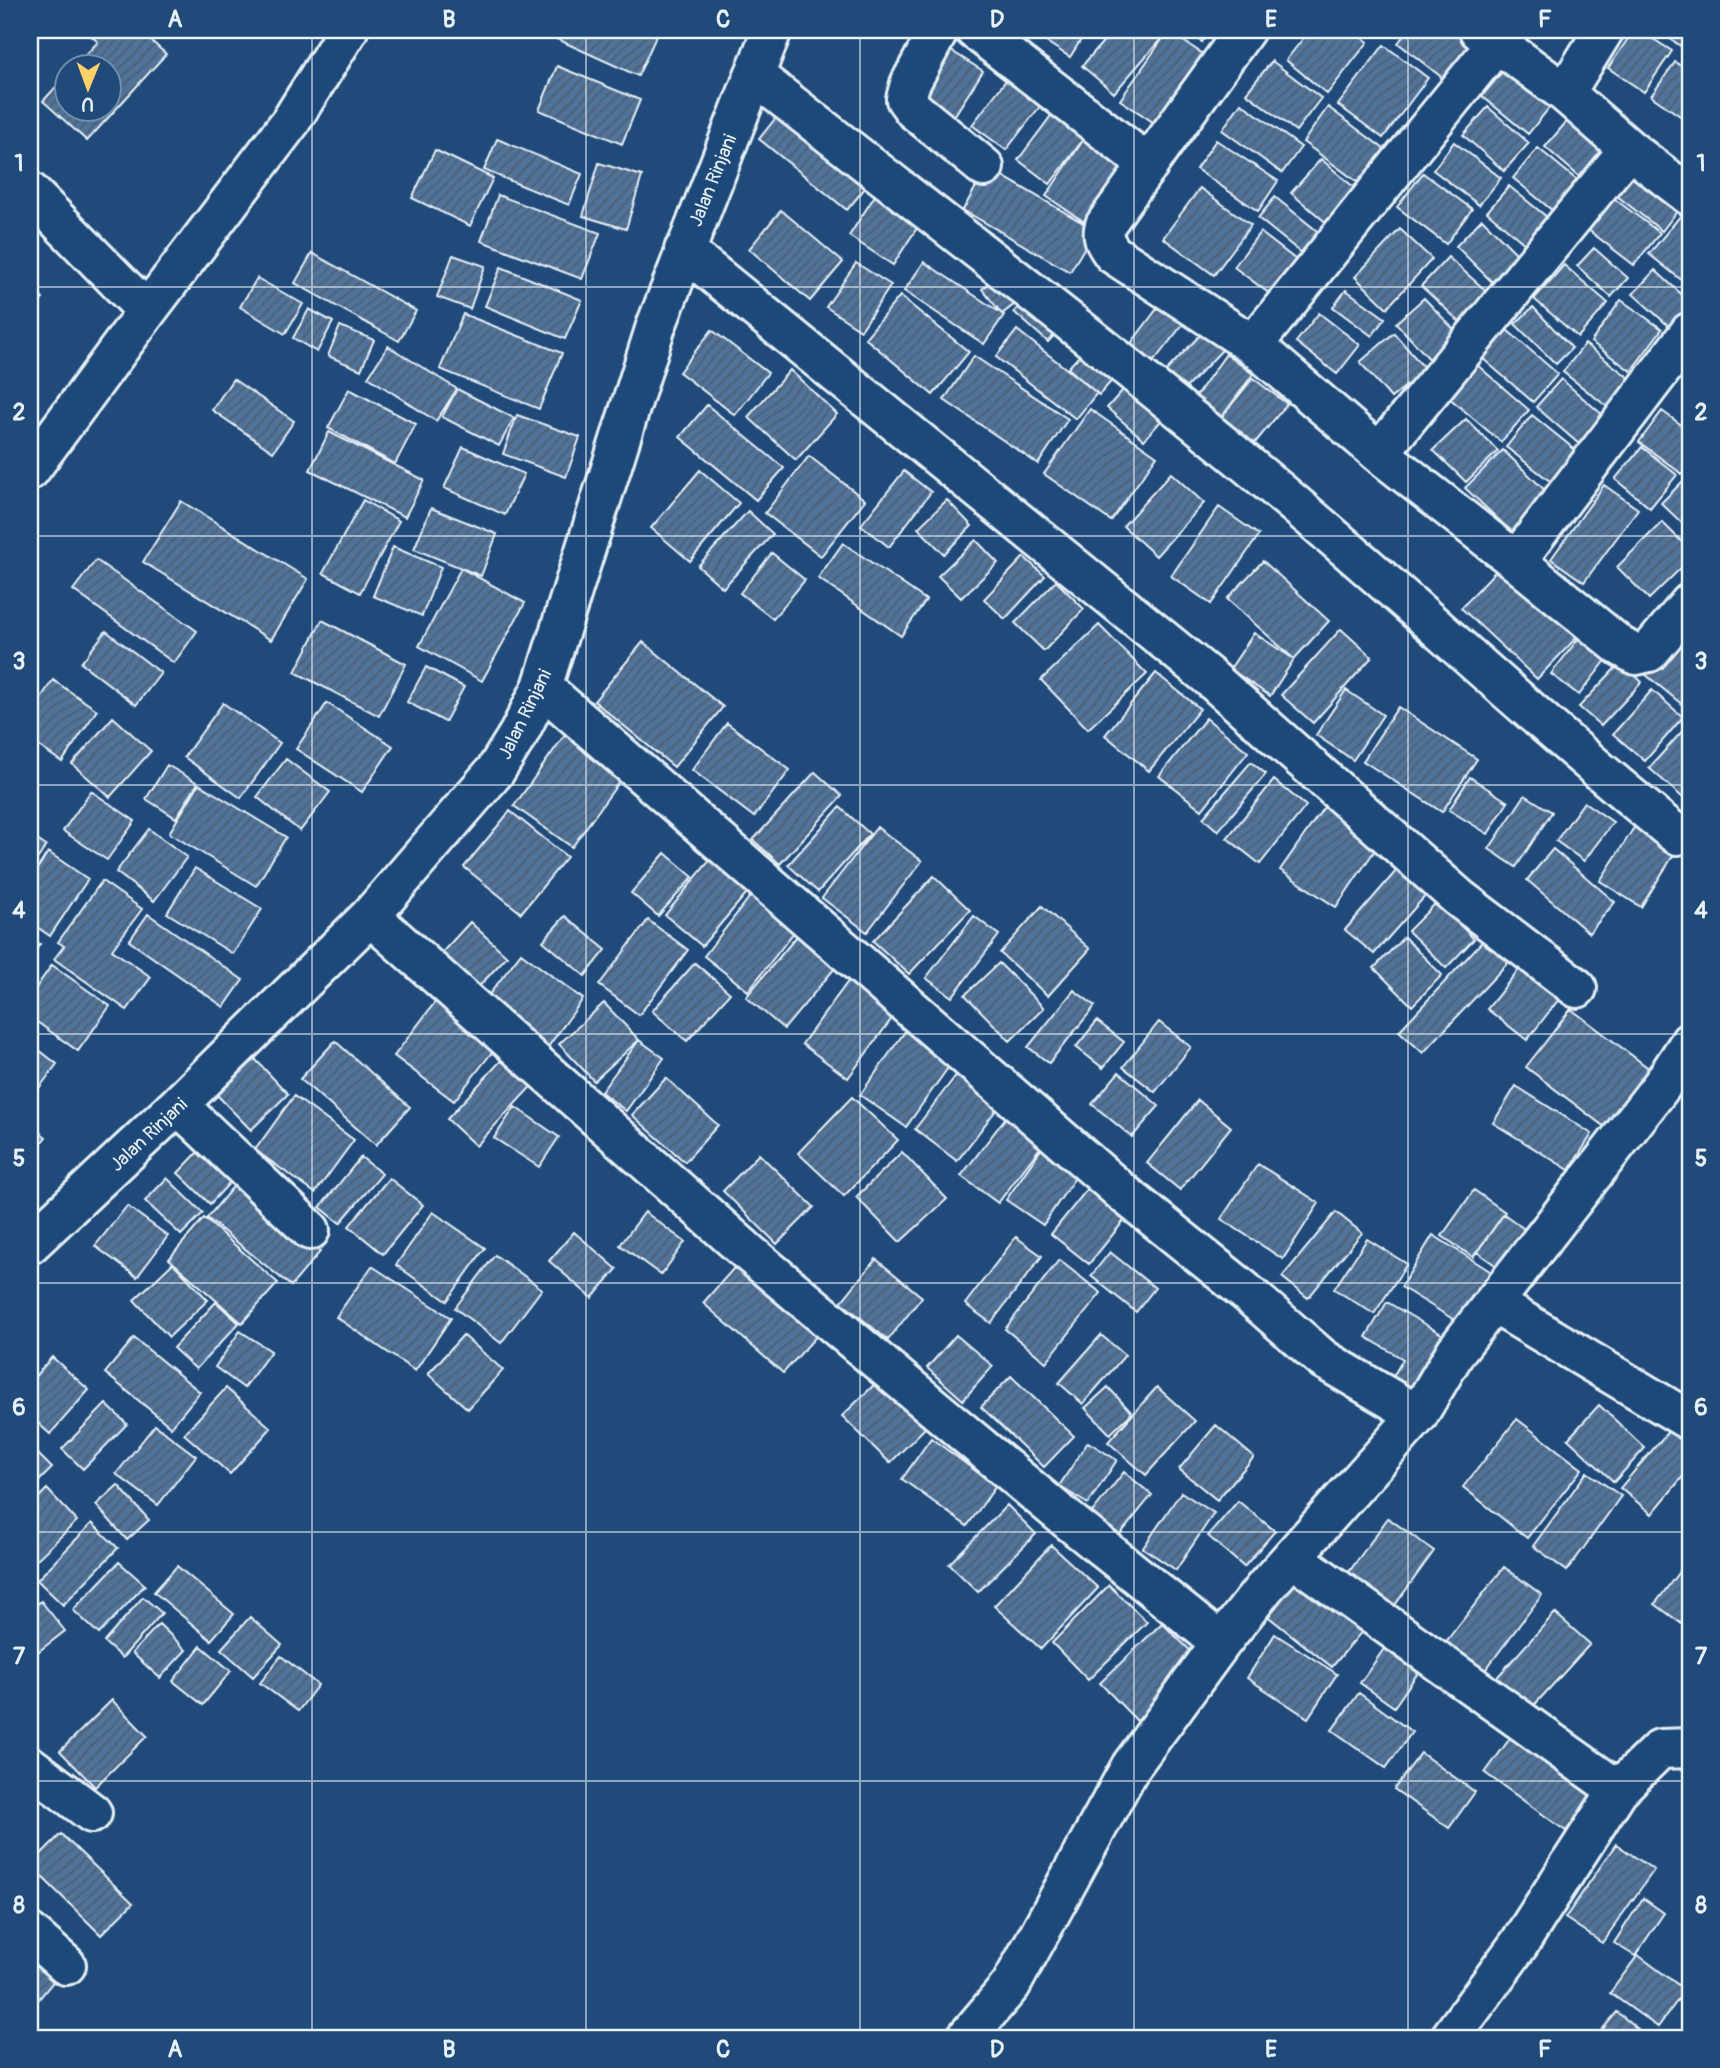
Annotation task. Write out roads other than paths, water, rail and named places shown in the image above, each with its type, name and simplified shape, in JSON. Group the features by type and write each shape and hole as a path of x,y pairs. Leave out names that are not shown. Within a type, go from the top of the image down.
{"street":[{"path":"30,470 291,121 348,30"},
{"name":"Jalan Rinjani","path":"30,1244 178,1105 370,916 496,770 519,733 542,687 656,326 772,30"},
{"path":"939,30 910,84 906,99 914,110 984,167"},
{"path":"975,30 1149,165"},
{"path":"1245,30 1105,225 1102,233 1104,242 1113,254 1253,345 1378,453 1620,646 1636,655 1649,652 1690,603"},
{"path":"1565,93 1604,30"},
{"path":"1253,345 1488,36 1565,93 1629,149 1690,196"},
{"path":"754,75 1140,378 1282,494 1593,767 1677,835"},
{"path":"1378,453 1629,149"},
{"path":"30,192 147,311"},
{"path":"684,250 1208,677 1459,898 1577,988"},
{"path":"1516,561 1690,332"},
{"path":"542,687 1122,1192 1245,1291 1323,1359 1419,1415"},
{"path":"370,916 749,1253 1063,1516 1221,1643"},
{"path":"966,2038 1011,1985 1131,1766 1221,1643 1292,1557 1419,1415 1456,1351 1676,1078 1690,1042"},
{"path":"178,1105 310,1230"},
{"path":"1493,1303 1690,1421"},
{"path":"1292,1557 1618,1790"},
{"path":"1450,2038 1519,1944 1618,1790 1660,1749 1690,1748"},
{"path":"30,1766 92,1813"},
{"path":"30,1933 66,1965"}]}
